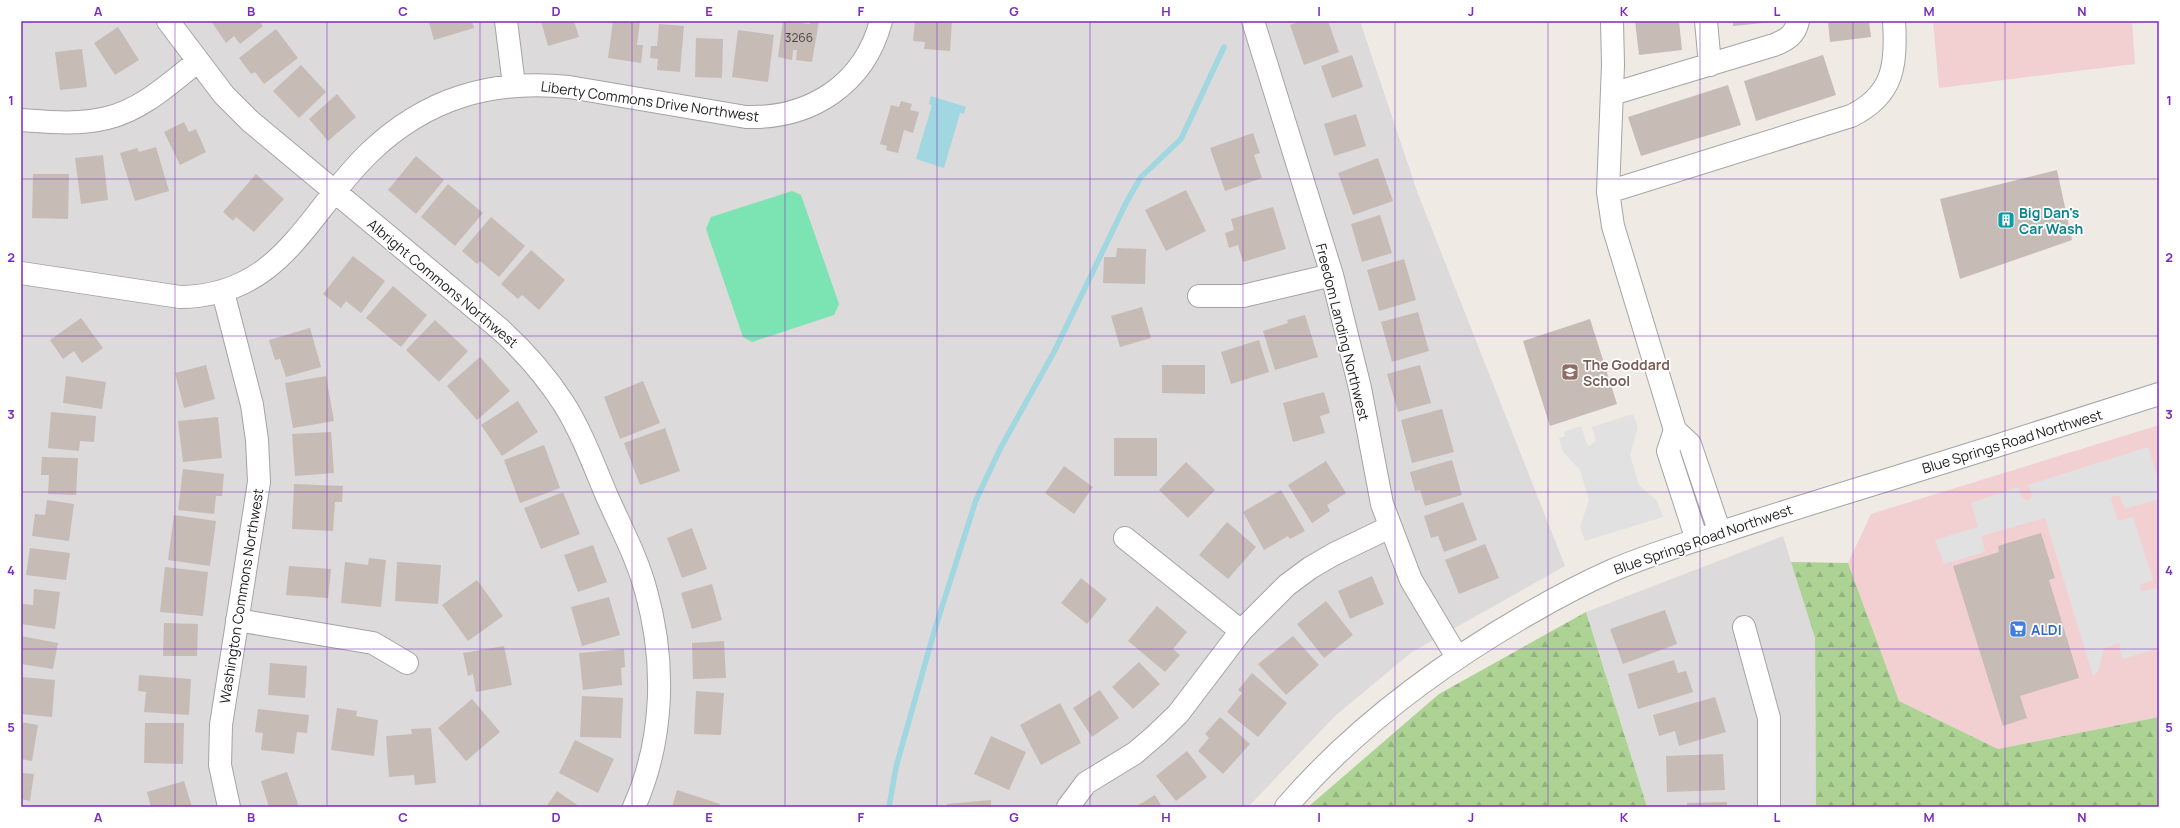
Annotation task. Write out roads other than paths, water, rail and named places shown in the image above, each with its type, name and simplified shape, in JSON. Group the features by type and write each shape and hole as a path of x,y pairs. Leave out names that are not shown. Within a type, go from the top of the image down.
{"street":[{"name":"Albright Commons Northwest","path":"168,21 197,62 224,95 250,121 334,193 466,300 526,353 564,404 579,432 634,556 646,591 654,624 658,662 659,700 656,734 649,767 634,807"},
{"path":"506,21 510,43 514,85"},
{"name":"Liberty Commons Drive Northwest","path":"21,273 180,297 203,297 223,292 252,279 279,259 369,153 389,135 422,113 459,97 514,85 540,84 569,87 746,117 765,118 790,114 816,104 834,93 849,79 872,46 881,21"},
{"name":"Freedom Landing Northwest","path":"1253,21 1332,274 1360,388 1382,504 1412,580 1457,657"},
{"path":"1612,21 1612,94 1608,192 1613,226 1675,430 1690,444 1720,533"},
{"path":"1706,21 1710,65"},
{"path":"1612,94 1710,65 1789,39 1796,28 1798,21"},
{"path":"1608,192 1851,116 1863,110 1876,99 1887,85 1894,67 1896,48 1894,21"},
{"path":"21,120 68,123 107,118 140,104 197,62"},
{"path":"1200,296 1243,296 1332,274"},
{"name":"Washington Commons Northwest","path":"223,292 252,405 258,460 257,504 220,732 220,765 229,807"},
{"name":"Blue Springs Road Northwest","path":"1286,807 1325,766 1370,724 1457,657 1547,603 1609,572 1697,540 2159,394"},
{"path":"1675,430 1668,451 1697,540"},
{"path":"1068,807 1086,783 1135,753 1178,714 1241,631 1282,590 1310,568 1390,527"},
{"path":"1125,538 1241,631"},
{"path":"237,620 372,643 407,663"},
{"path":"1744,627 1769,718 1769,807"}],"water":[{"path":"931,96 966,107 964,114 960,113 944,168 916,159 932,105 929,104"}],"waterway":[{"path":"889,807 896,767 934,632 976,500 1000,449 1054,352 1127,201 1141,177 1181,139 1224,47"}],"place":[{"name":"Big Dan's Car Wash","path":"2006,220"},
{"name":"The Goddard School","path":"1570,372"},
{"name":"ALDI","path":"2018,629"}]}
